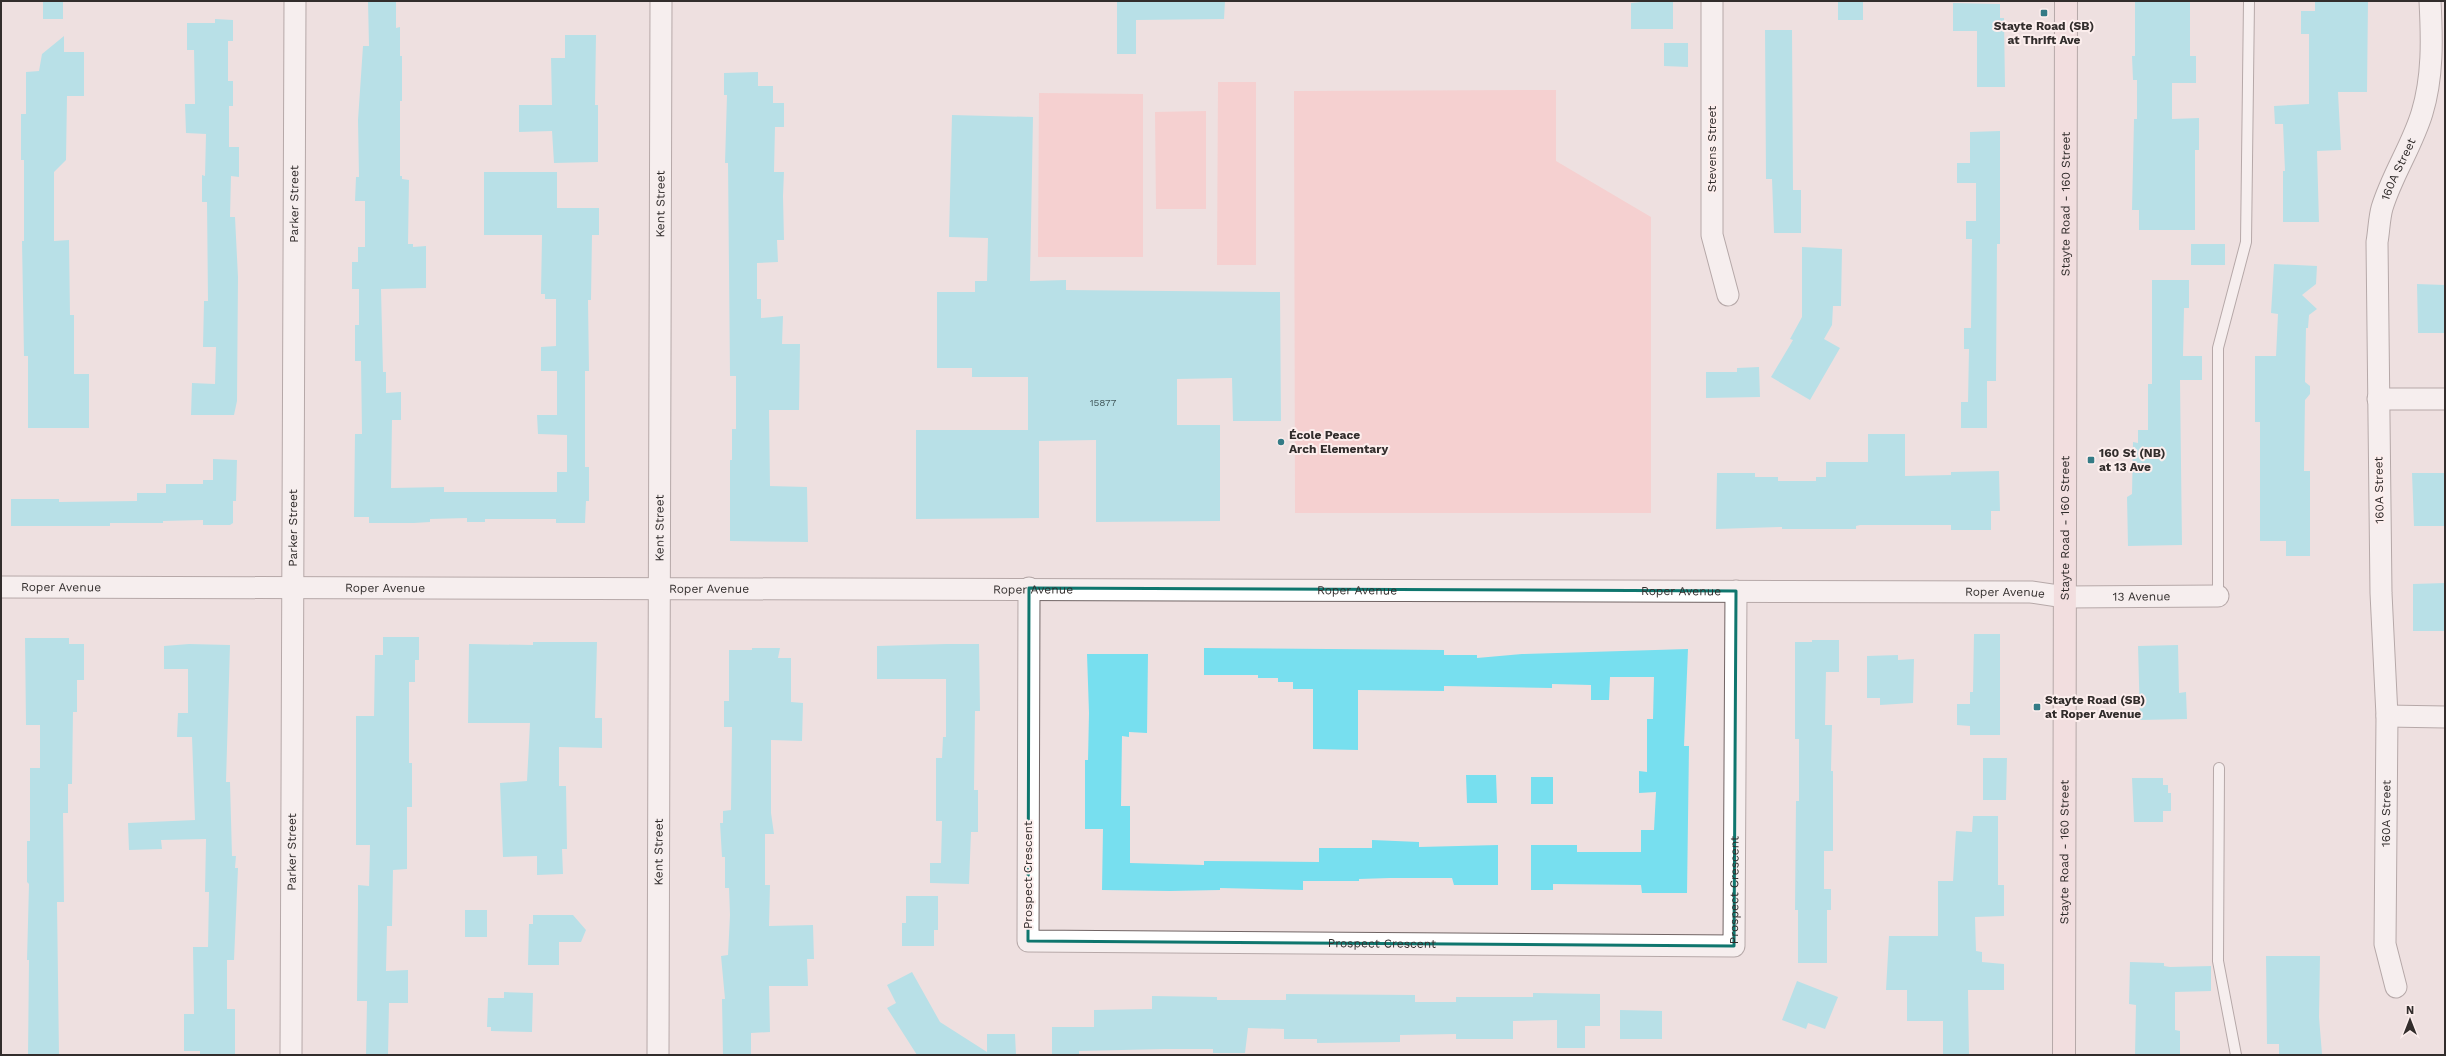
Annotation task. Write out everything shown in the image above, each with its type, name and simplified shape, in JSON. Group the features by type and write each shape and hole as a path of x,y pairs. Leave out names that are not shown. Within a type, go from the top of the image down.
{"main road":[{"name":"Stayte Road - 160 Street","path":"2064,1055 2066,1"}],"street":[{"name":"Parker Street","path":"291,1055 295,1"},
{"name":"Kent Street","path":"658,1055 661,1"},
{"name":"Stevens Street","path":"1712,1 1712,235 1728,295"},
{"name":"160A Street","path":"2396,987 2385,944 2388,716 2381,593 2378,399 2378,235 2382,209 2411,146 2423,112 2430,69 2432,40 2430,1"},
{"path":"2378,399 2445,400"},
{"name":"Roper Avenue","path":"1,587 660,589 1029,588 2031,592 2065,597"},
{"name":"Prospect Crescent","path":"1029,588 1028,941 1734,946 1736,591"},
{"name":"13 Avenue","path":"2065,597 2218,596"},
{"path":"2388,716 2445,718"}],"lane":[{"path":"2218,596 2218,348 2246,242 2249,1"},
{"path":"2219,768 2218,961 2236,1055"}],"highlighted area":[{"path":"1029,588 1736,591 1734,946 1028,941"}],"shaded area":[{"path":"1218,82 1256,82 1256,265 1217,265"},
{"path":"1556,90 1556,161 1651,217 1651,513 1295,513 1294,91"},
{"path":"1039,93 1143,94 1143,257 1038,257"},
{"path":"1206,111 1206,209 1156,209 1155,112"}],"building":[{"path":"43,1 63,1 63,19 43,19"},
{"path":"368,1 396,1 396,28 400,27 400,56 402,56 402,101 400,101 400,176 402,176 402,179 409,180 408,244 413,244 413,247 426,246 426,288 381,289 383,372 386,372 386,393 401,392 401,420 392,420 391,488 444,487 444,492 557,492 557,472 567,472 567,435 538,434 537,415 557,415 557,371 541,371 541,347 556,346 556,299 545,299 545,294 541,294 542,235 484,235 484,172 557,172 557,208 599,208 599,235 592,235 591,300 588,300 589,371 585,371 585,467 589,467 589,501 586,501 585,523 556,523 556,519 485,519 485,522 467,522 467,518 430,519 430,522 414,523 369,523 369,517 354,517 355,434 362,434 361,361 355,361 355,325 359,325 359,289 352,289 352,262 358,262 358,247 365,247 365,201 355,201 356,177 359,177 358,120 363,46 369,46"},
{"path":"1117,1 1225,1 1224,19 1136,20 1136,54 1117,54"},
{"path":"1673,1 1673,29 1631,29 1631,3"},
{"path":"1838,1 1863,1 1863,20 1838,20"},
{"path":"2135,1 2190,1 2190,56 2196,56 2196,83 2172,83 2172,119 2199,118 2199,150 2195,150 2195,230 2139,230 2139,210 2132,210 2134,119 2137,119 2137,80 2133,80 2132,56 2135,56"},
{"path":"2315,1 2368,1 2367,92 2338,92 2341,150 2317,151 2319,222 2283,222 2283,171 2285,171 2283,124 2275,124 2274,106 2309,104 2309,34 2301,34 2301,11 2315,11"},
{"path":"1953,3 2000,4 2000,18 2004,18 2005,87 1977,87 1977,31 1953,31"},
{"path":"215,19 233,20 233,41 228,41 228,81 233,81 233,106 229,106 229,147 239,147 239,177 231,176 230,217 235,217 238,277 237,401 234,415 191,415 192,383 215,384 216,347 203,347 204,301 208,301 207,202 202,202 202,175 205,176 206,134 186,133 185,104 195,104 194,50 187,50 187,23 215,23"},
{"path":"1765,30 1792,30 1793,190 1801,190 1801,233 1774,233 1772,179 1766,179"},
{"path":"565,35 596,35 595,105 598,105 598,162 554,163 552,131 519,132 519,105 552,105 551,58 565,58"},
{"path":"64,36 64,52 84,52 84,96 67,96 66,160 54,172 54,241 69,240 70,315 74,315 74,374 89,374 89,428 28,428 28,356 24,356 22,241 24,241 24,160 21,160 21,114 26,114 26,72 39,71 42,54"},
{"path":"1664,43 1688,43 1688,67 1664,66"},
{"path":"758,72 758,86 773,86 773,103 784,103 784,127 775,127 774,172 784,172 784,240 777,240 778,262 757,263 757,299 761,299 761,318 783,316 782,344 800,344 799,410 769,410 770,486 807,487 808,542 730,541 730,460 732,460 732,429 736,429 736,376 730,376 728,163 725,163 727,95 724,95 724,73"},
{"path":"952,115 1033,117 1030,281 1066,280 1066,290 1280,292 1281,421 1233,421 1232,378 1177,379 1177,425 1220,425 1220,521 1096,522 1096,440 1039,441 1039,518 916,519 916,430 1028,430 1028,377 972,377 972,368 937,368 937,292 975,292 975,281 987,281 988,238 949,237"},
{"path":"2000,131 2000,244 1997,244 1996,381 1987,381 1987,428 1961,428 1961,402 1968,402 1969,349 1964,349 1964,328 1971,328 1972,239 1966,239 1966,221 1976,221 1976,183 1957,183 1957,163 1970,163 1970,132"},
{"path":"2191,244 2225,244 2225,265 2191,265"},
{"path":"1802,247 1842,249 1841,306 1833,306 1832,325 1824,339 1840,348 1810,400 1771,377 1793,340 1790,339 1802,317"},
{"path":"2274,264 2317,266 2316,284 2302,295 2317,309 2309,315 2308,328 2306,328 2305,382 2310,386 2310,394 2305,400 2304,471 2310,471 2310,556 2286,556 2286,541 2260,541 2260,422 2255,422 2255,356 2276,356 2278,314 2271,313"},
{"path":"2152,280 2189,280 2189,308 2184,308 2183,356 2202,356 2202,380 2180,380 2182,545 2128,546 2127,497 2132,494 2133,442 2138,443 2138,430 2148,430 2148,384 2152,384"},
{"path":"2417,284 2445,285 2445,333 2418,333"},
{"path":"1759,367 1760,397 1706,398 1706,372 1737,372 1737,368"},
{"path":"1868,434 1905,434 1905,476 1951,475 1951,472 1999,471 2000,511 1991,511 1991,530 1951,530 1951,525 1860,525 1856,526 1856,529 1782,529 1782,527 1716,529 1717,473 1755,473 1755,477 1778,477 1778,481 1816,481 1816,477 1826,477 1826,462 1868,462"},
{"path":"213,459 237,460 236,501 233,501 233,523 230,525 203,525 203,520 163,521 163,523 110,523 110,526 11,526 11,499 59,499 59,502 137,501 137,493 166,493 166,484 203,484 203,480 213,480"},
{"path":"2412,473 2445,473 2445,526 2414,526"},
{"path":"2445,583 2445,631 2413,631 2413,584"},
{"path":"1974,634 2000,634 2000,735 1970,735 1970,726 1957,725 1957,704 1970,704 1970,692 1973,692"},
{"path":"383,637 419,637 419,660 415,660 415,682 409,682 409,763 412,763 412,807 407,807 407,869 393,870 392,926 387,926 386,971 408,970 408,1003 389,1003 388,1055 366,1055 367,1001 357,1001 358,885 369,886 370,845 356,845 356,716 374,716 375,655 383,655"},
{"path":"25,638 69,638 69,644 84,644 84,680 77,680 77,712 73,712 72,784 68,784 68,813 63,813 64,902 57,902 59,1055 28,1055 29,960 27,960 29,884 27,882 27,841 30,841 30,768 40,768 40,725 26,725"},
{"path":"1812,640 1839,640 1839,672 1826,672 1825,725 1832,725 1831,771 1833,771 1833,851 1824,851 1824,889 1831,889 1831,910 1827,910 1827,963 1798,963 1798,910 1795,910 1796,801 1799,801 1799,739 1795,739 1795,642 1812,642"},
{"path":"533,642 597,642 595,718 602,718 602,748 559,747 559,786 566,786 567,849 562,849 563,874 537,875 537,856 503,857 500,783 527,781 530,723 468,723 469,644 533,645"},
{"path":"189,644 230,645 226,782 230,782 232,856 236,856 235,868 238,868 234,960 227,960 227,1009 235,1009 235,1055 200,1055 200,1051 184,1051 184,1014 194,1014 193,947 208,947 209,892 205,892 206,839 161,840 162,849 129,850 128,823 195,820 192,737 177,737 178,713 188,713 188,669 164,669 164,646"},
{"path":"979,644 980,711 975,711 974,790 978,790 978,832 971,832 969,884 930,883 930,863 941,863 942,821 936,821 936,758 942,758 943,737 946,737 946,679 877,679 877,646"},
{"path":"2178,645 2179,693 2186,692 2187,719 2140,720 2138,646"},
{"path":"752,648 780,648 778,658 791,658 791,702 803,703 802,741 771,740 771,813 774,834 765,834 765,885 770,885 769,926 813,925 814,959 807,959 808,986 769,986 770,1032 751,1033 751,1055 723,1055 722,999 725,999 721,956 728,955 730,915 729,888 725,888 725,857 722,857 720,823 723,823 723,811 731,810 732,727 724,727 724,701 729,701 729,650 752,650"},
{"path":"1204,648 1444,650 1444,655 1477,655 1477,658 1522,654 1688,649 1684,746 1689,746 1687,893 1642,893 1641,885 1553,884 1553,890 1531,890 1531,845 1577,845 1577,852 1641,852 1641,830 1654,830 1656,792 1639,793 1639,771 1647,772 1647,719 1653,719 1654,677 1610,677 1609,700 1591,700 1591,685 1552,684 1552,688 1444,686 1444,691 1358,690 1358,750 1313,749 1313,689 1293,689 1293,682 1278,682 1278,678 1258,678 1258,675 1204,675"},
{"path":"1087,654 1148,654 1147,733 1129,732 1129,737 1122,736 1121,806 1130,806 1130,863 1204,865 1204,861 1319,862 1319,848 1372,848 1372,840 1419,842 1419,847 1498,845 1498,885 1454,885 1452,878 1390,878 1359,879 1359,881 1303,881 1303,890 1220,888 1220,890 1170,891 1102,890 1103,829 1085,829 1085,760 1088,760 1089,713"},
{"path":"1898,655 1898,660 1914,659 1913,703 1880,705 1880,698 1867,698 1867,656"},
{"path":"1983,758 2007,758 2006,800 1983,800"},
{"path":"1466,775 1496,775 1497,803 1467,803"},
{"path":"1531,777 1553,777 1553,804 1531,804"},
{"path":"2132,778 2163,778 2163,785 2168,785 2168,793 2171,793 2171,811 2163,811 2163,822 2134,822"},
{"path":"1973,816 1998,816 1998,885 2004,885 2004,916 1975,917 1976,951 1982,952 1982,962 2004,964 2004,990 1968,990 1969,1055 1943,1055 1943,1021 1907,1021 1907,990 1886,990 1889,936 1938,936 1938,881 1953,881 1956,831 1972,832"},
{"path":"906,896 938,896 938,930 934,930 934,946 902,946 902,923 906,923"},
{"path":"465,910 487,910 487,937 465,937"},
{"path":"533,915 573,915 586,930 581,942 559,942 559,965 528,965 529,924 533,924"},
{"path":"2266,956 2320,956 2319,1017 2322,1054 2279,1055 2279,1044 2267,1044"},
{"path":"2130,962 2164,963 2164,966 2170,967 2211,966 2211,991 2175,992 2175,1030 2180,1031 2180,1055 2135,1055 2136,1005 2129,1004"},
{"path":"912,972 940,1022 987,1052 987,1034 1015,1034 1016,1055 917,1055 887,1008 896,1003 887,985"},
{"path":"1797,981 1838,997 1825,1029 1808,1023 1806,1029 1782,1020"},
{"path":"504,992 533,993 532,1032 491,1031 491,1027 487,1027 488,998 504,998"},
{"path":"1533,993 1600,994 1600,1026 1585,1026 1585,1048 1557,1048 1557,1020 1513,1021 1513,1039 1456,1039 1456,1034 1400,1035 1400,1042 1317,1043 1317,1039 1284,1039 1284,1029 1248,1028 1245,1053 1213,1053 1213,1049 1165,1049 1079,1051 1079,1055 1052,1055 1052,1027 1094,1027 1094,1010 1152,1009 1152,996 1217,997 1217,1000 1286,1000 1286,994 1415,995 1415,1002 1456,1002 1456,997 1533,997"},
{"path":"1620,1010 1662,1011 1662,1039 1620,1039"}],"place":[{"name":"Stayte Road (SB) at Thrift Ave","path":"2044,13"},
{"name":"École Peace Arch Elementary","path":"1281,442"},
{"name":"160 St (NB) at 13 Ave","path":"2091,460"},
{"name":"Stayte Road (SB) at Roper Avenue","path":"2037,707"}]}
